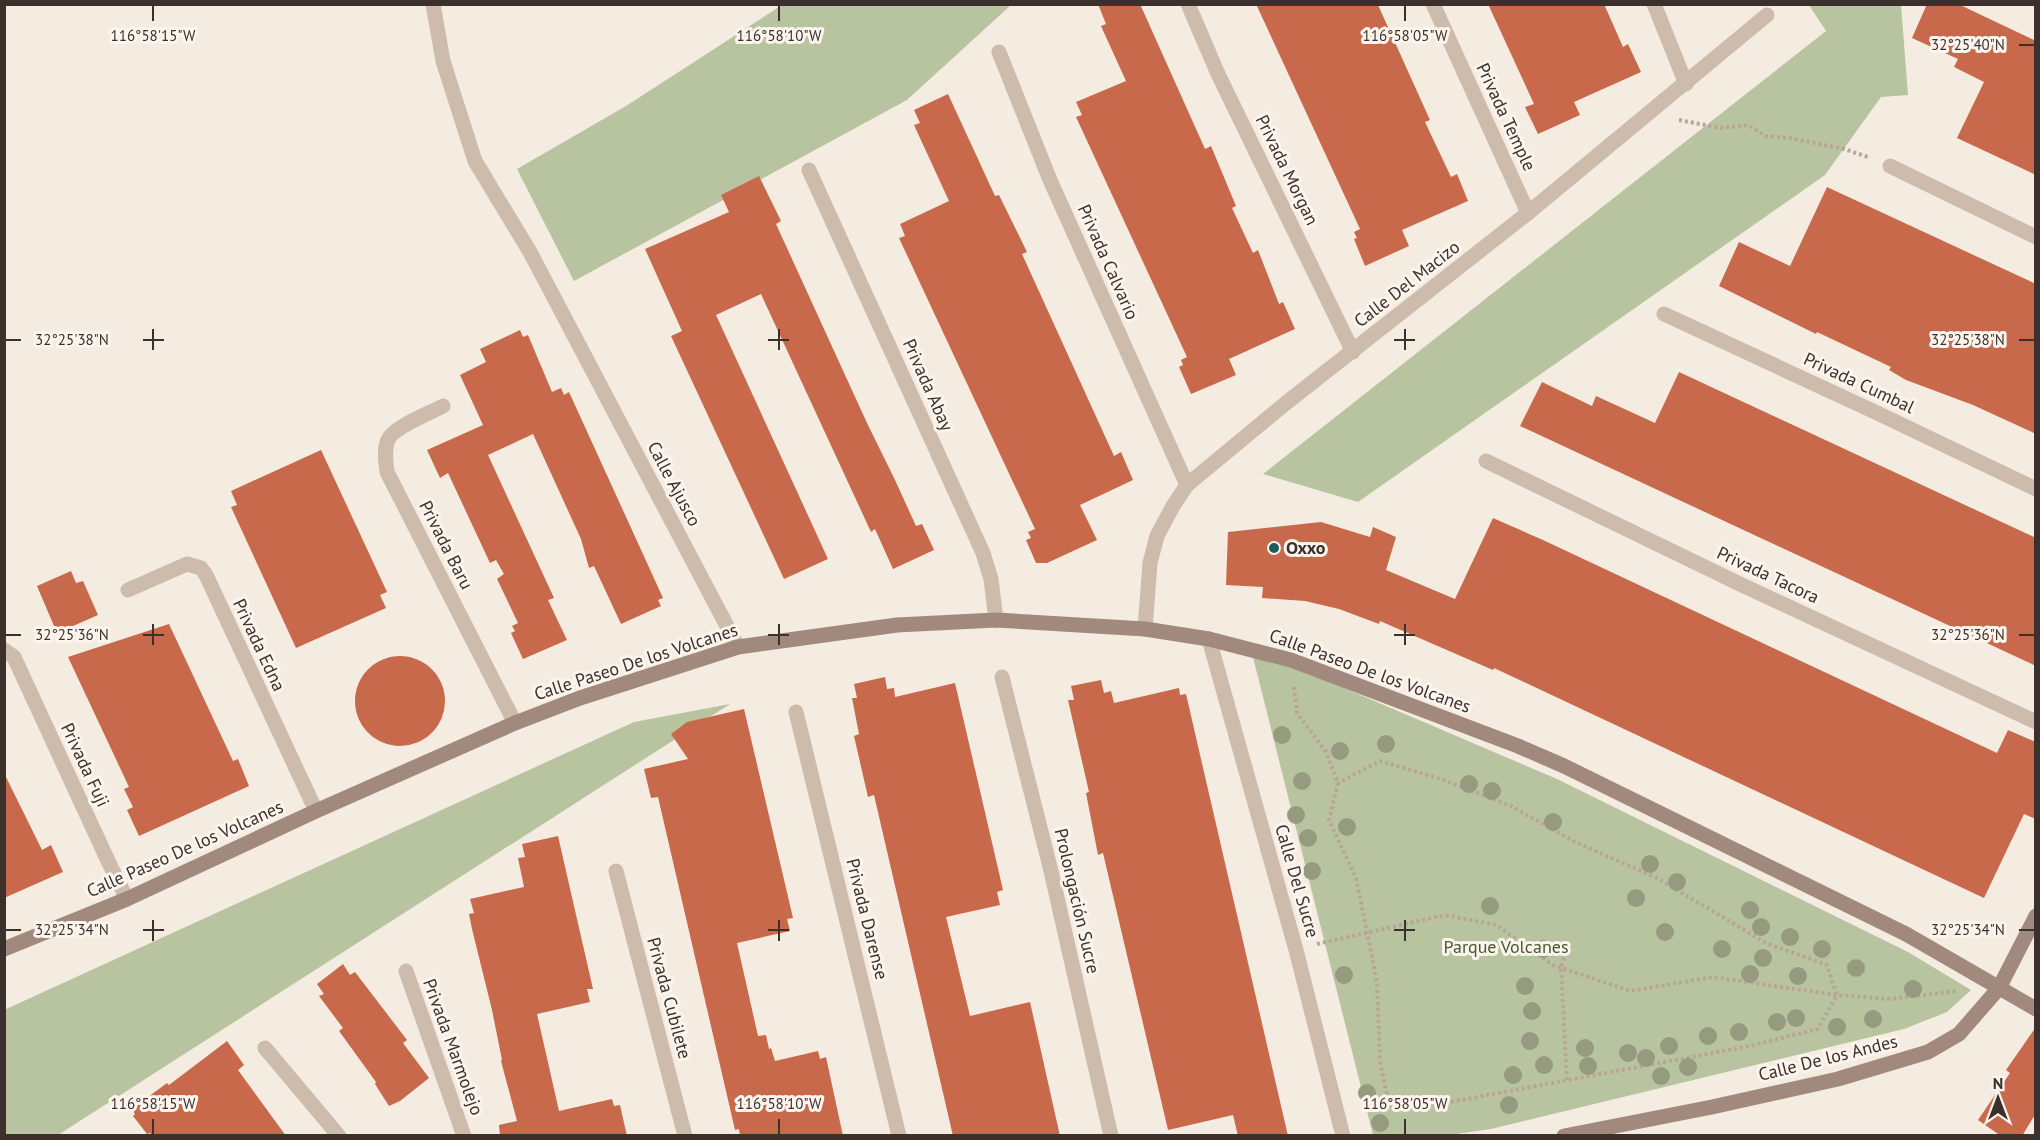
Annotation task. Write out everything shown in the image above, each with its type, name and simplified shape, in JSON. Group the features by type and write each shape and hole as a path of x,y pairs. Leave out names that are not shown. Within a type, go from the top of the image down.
{"street":[{"name":"Calle Ajusco","path":"433,4 443,62 475,161 530,252 738,647"},
{"name":"Privada Morgan","path":"1188,4 1218,74 1353,352"},
{"name":"Privada Temple","path":"1433,4 1528,213"},
{"path":"1654,4 1686,84"},
{"name":"Calle Del Macizo","path":"1146,629 1150,563 1157,536 1187,485 1286,403 1528,213 1767,15"},
{"name":"Privada Calvario","path":"999,52 1050,180 1187,485"},
{"path":"1890,166 2036,237"},
{"name":"Privada Abay","path":"809,170 983,554 991,579 996,620"},
{"name":"Privada Cumbal","path":"1664,314 2036,489"},
{"name":"Privada Baru","path":"443,406 395,431 388,439 385,460 387,472 515,723"},
{"name":"Privada Tacora","path":"1486,461 1744,586 2036,722"},
{"name":"Privada Edna","path":"128,590 187,564 201,568 316,811"},
{"name":"Calle Paseo De los Volcanes","path":"4,949 127,899 316,811 515,723 580,698 738,647 897,625 996,620 1146,629 1209,639 1292,660 1518,746 1564,766 1906,934 2036,1010"},
{"name":"Calle Del Sucre","path":"1209,639 1296,950 1343,1136"},
{"name":"Privada Fuji","path":"4,650 14,657 127,899"},
{"name":"Prolongación Sucre","path":"1002,677 1051,871 1111,1136"},
{"name":"Privada Darense","path":"796,712 899,1136"},
{"name":"Privada Cubilete","path":"616,871 686,1136"},
{"name":"Calle De los Andes","path":"1564,1136 1838,1079 1928,1052 1959,1034 1999,988 2036,916"},
{"name":"Privada Marmolejo","path":"406,971 464,1136"},
{"path":"265,1048 339,1136"}],"path":[{"path":"1659,106 1671,118 1687,123 1721,128 1748,125 1766,136 1790,138 1844,149 1890,166"},
{"path":"1292,660 1297,713 1326,752 1338,783 1329,820 1356,878 1377,982 1380,1061 1387,1095 1413,1109 1750,1046 1818,1029 1837,995 1827,965 1766,943 1657,878 1575,842 1511,806 1438,778 1380,761 1338,783"},
{"path":"1296,950 1445,915 1496,925 1553,965 1630,991 1713,977 1837,995 1889,999 1960,991"},
{"path":"1567,1080 1561,968 1569,942"}],"green space":[{"path":"782,5 1011,5 907,100 574,281 517,169 626,106"},
{"path":"1809,5 1901,5 1908,95 1881,97 1825,175 1358,502 1263,474 1826,31"},
{"name":"Parque Volcanes","path":"1252,653 1288,664 1557,779 1908,952 1971,990 1947,1012 1904,1029 1491,1129 1442,1136 1373,1135"},
{"path":"730,704 58,1135 5,1135 4,1010 634,722"}],"building":[{"path":"1098,4 1140,4 1205,149 1211,146 1236,206 1232,208 1253,253 1258,250 1279,304 1283,302 1295,329 1229,359 1236,375 1191,394 1179,367 1183,365 1181,360 1187,357 1076,117 1082,115 1076,102 1126,81 1101,26 1106,24"},
{"path":"1256,4 1378,5 1430,120 1425,122 1451,177 1457,174 1468,201 1402,230 1409,246 1365,266 1354,239 1357,238 1354,232 1360,229"},
{"path":"1488,4 1604,4 1623,47 1628,44 1641,72 1574,102 1580,115 1538,134 1525,107 1534,104"},
{"path":"1927,4 1958,4 2036,41 2036,175 1957,138 1984,82 1954,67 1958,59 1912,38"},
{"path":"948,94 995,196 999,195 1027,252 1022,254 1114,456 1121,452 1133,480 1080,505 1097,540 1047,563 1036,563 1026,540 1031,538 1028,532 1035,529 899,238 905,236 900,224 949,201 914,125 920,123 914,110"},
{"path":"759,176 781,221 776,224 867,423 916,526 922,524 934,550 893,569 875,529 871,532 761,294 716,315 828,559 784,579 671,336 682,331 645,249 729,212 721,195"},
{"path":"1827,187 2036,284 2036,434 1973,405 1906,380 1889,370 1891,367 1817,332 1816,334 1719,286 1739,242 1790,266"},
{"path":"520,330 523,337 528,335 552,392 561,388 564,395 569,392 663,598 658,600 661,606 621,624 594,566 589,568 581,539 533,434 488,455 554,598 548,600 567,640 523,659 511,633 515,631 512,626 518,623 497,579 504,574 496,560 490,563 448,473 440,478 427,450 483,425 460,375 486,362 480,349"},
{"path":"1679,372 2036,538 2036,666 1520,426 1542,382 1592,406 1596,396 1655,423"},
{"path":"321,450 387,592 380,595 386,608 296,648 231,507 237,505 231,491"},
{"path":"1493,518 1997,753 2008,730 2036,742 2036,819 2024,814 1984,898 1494,668 1493,670 1380,621 1379,624 1339,609 1305,601 1262,598 1263,587 1226,585 1228,532 1321,522 1370,537 1373,527 1396,537 1386,570 1455,599"},
{"path":"71,571 76,583 83,581 98,615 57,633 37,586"},
{"path":"169,624 233,761 238,759 249,786 139,836 127,810 133,807 124,789 129,787 68,657"},
{"path":"400,656 417,659 432,669 442,684 445,701 442,718 432,733 417,743 400,746 383,743 368,733 358,718 355,701 358,684 368,669 383,659"},
{"path":"885,677 887,689 894,688 895,697 955,683 1003,890 997,892 1000,905 946,917 970,1016 1030,1002 1060,1136 953,1136 874,795 868,797 854,736 859,734 852,698 857,698 854,684"},
{"path":"1101,680 1104,693 1111,691 1114,703 1179,688 1180,695 1186,694 1288,1136 1238,1136 1233,1115 1168,1130 1103,853 1098,855 1086,793 1089,792 1068,700 1074,700 1071,686"},
{"path":"744,709 793,918 787,919 790,931 737,943 758,1036 766,1035 775,1061 818,1051 820,1059 826,1057 843,1136 740,1136 739,1129 735,1130 658,797 651,798 644,769 688,759 671,734 687,722"},
{"path":"4,773 42,850 51,845 63,872 4,898"},
{"path":"558,836 593,989 587,989 590,1002 537,1014 559,1111 612,1099 614,1106 620,1105 627,1136 500,1136 499,1125 517,1121 501,1061 492,1010 472,929 469,914 474,913 470,899 524,887 518,858 525,857 522,844"},
{"path":"343,964 350,975 355,972 407,1040 403,1043 429,1078 400,1101 389,1106 375,1084 376,1082 339,1031 343,1028 319,996 324,994 317,984"},
{"path":"2036,1027 2036,1113 2022,1136 2001,1136 1978,1120 2010,1073 2006,1070"},
{"path":"227,1041 244,1065 238,1070 286,1136 152,1136 150,1133 147,1134 133,1116 135,1114 132,1109 167,1083 169,1085"}],"place":[{"name":"Oxxo","path":"1274,548"}]}
